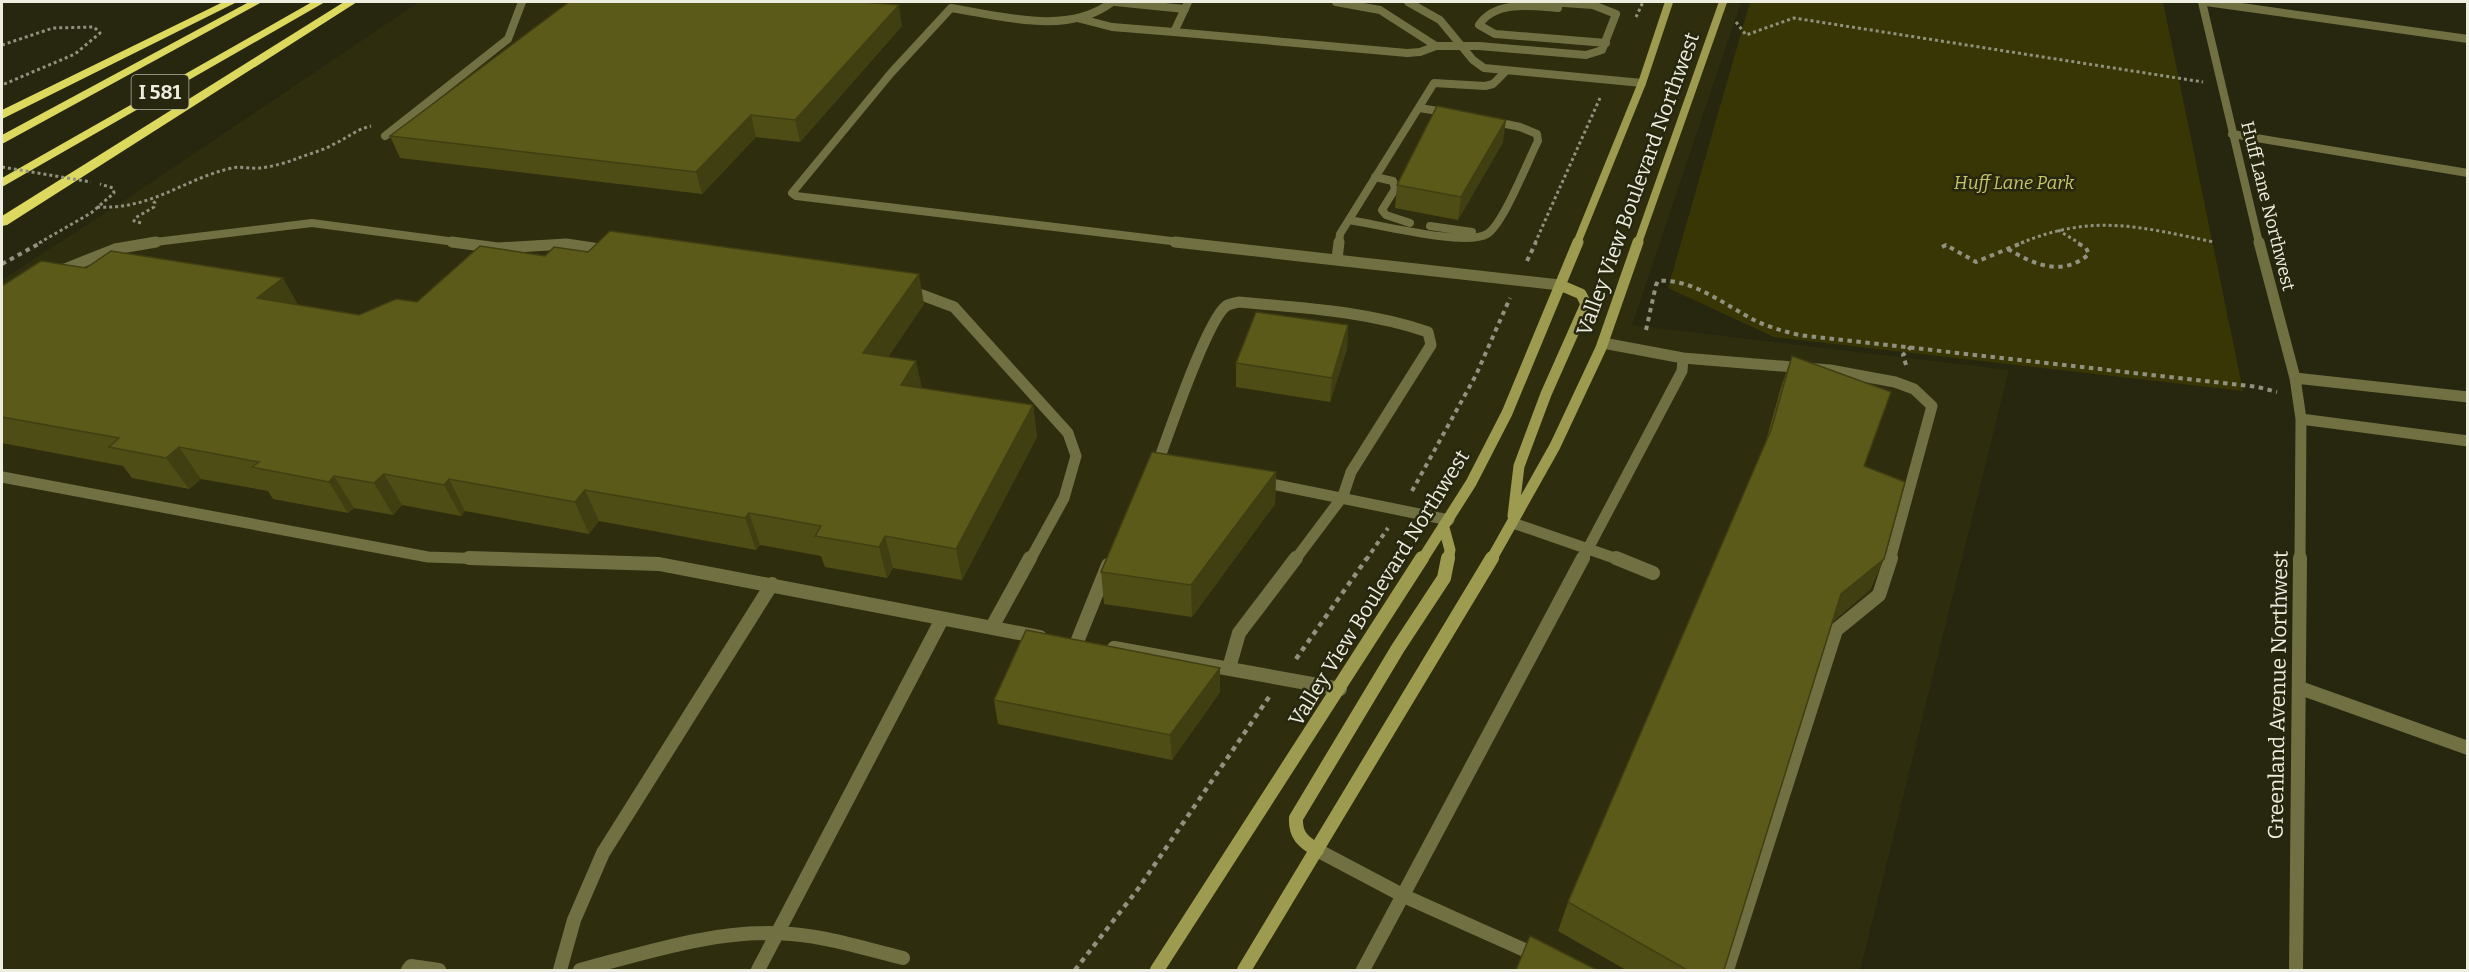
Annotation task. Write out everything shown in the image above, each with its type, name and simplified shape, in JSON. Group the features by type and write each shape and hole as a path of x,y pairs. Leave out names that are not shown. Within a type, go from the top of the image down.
{"highway":[{"path":"2,115 233,2"},
{"name":"I 581","path":"2,140 256,2"},
{"name":"I 581","path":"2,183 320,2"},
{"path":"2,222 351,2"}],"main road":[{"name":"Valley View Boulevard Northwest","path":"1157,970 1447,524 1471,483 1507,413 1560,285 1642,83 1669,2"},
{"name":"Valley View Boulevard Northwest","path":"1245,970 1513,523 1555,446 1603,343 1723,2"},
{"path":"1513,523 1520,466 1546,394 1586,304 1581,294 1560,285"},
{"path":"1317,850 1303,843 1297,836 1296,818 1398,648 1444,578 1450,550 1447,524"}],"street":[{"path":"384,136 508,39 522,2"},
{"path":"1080,19 1102,11 1114,2 1186,5 1174,32"},
{"path":"1336,2 1380,10 1436,46"},
{"path":"1408,2 1437,17 1477,64 1484,68 1505,72 1642,83"},
{"path":"1550,2 1595,6 1608,9 1616,14"},
{"path":"2204,2 2468,39"},
{"name":"Huff Lane Northwest","path":"2204,2 2232,134 2295,378 2301,419"},
{"path":"1560,285 1044,227 796,196 792,193 891,73 953,5 1028,18 1080,19 1112,27 1407,52 1420,52 1436,46 1461,45 1586,55 1602,50 1616,14"},
{"path":"1606,43 1495,34 1479,25 1481,18 1490,11 1505,6 1616,14"},
{"path":"1336,259 1340,234 1434,83 1485,86 1493,84 1505,72"},
{"path":"1419,108 1458,115"},
{"path":"1349,220 1455,239 1481,238 1490,232 1538,141 1537,134 1520,127 1479,118"},
{"path":"2232,134 2468,173"},
{"path":"1376,177 1393,181 1395,189 1382,210 1386,215 1425,226 1490,232"},
{"path":"44,278 115,249 194,236 312,223 498,248 566,244 613,251"},
{"path":"898,292 921,296 954,307 1068,434 1076,456 1064,498 992,627"},
{"path":"1143,476 1163,466 1214,325 1225,307 1239,302 1356,315 1405,324 1428,333 1431,345 1351,472 1343,496 1239,633 1229,668"},
{"path":"1603,343 1683,358 1830,370 1895,382 1914,389 1932,406 1901,527 1879,595 1836,630 1727,970"},
{"path":"1363,970 1682,371 1683,358"},
{"path":"2295,378 2468,397"},
{"path":"2301,419 2468,441"},
{"name":"Greenland Avenue Northwest","path":"2296,970 2301,419"},
{"path":"2,477 428,557 659,564 772,584 942,619 1340,689"},
{"path":"1250,480 1343,496 1447,524"},
{"path":"1513,523 1588,547 1653,573"},
{"path":"1077,642 1112,553"},
{"path":"560,970 574,920 603,853 772,584"},
{"path":"758,970 942,619"},
{"path":"2300,688 2468,748"},
{"path":"1317,850 1404,896 1549,961"},
{"path":"580,970 705,941 751,933 808,936 903,958"},
{"path":"408,970 411,966 439,970"}],"path":[{"path":"1734,19 1746,35 1794,18 2221,85"},
{"path":"2,45 53,28 94,27 100,33 75,54 2,85"},
{"path":"97,207 117,208 135,205 174,191 208,175 235,167 261,168 291,161 333,145 361,129 408,117"},
{"path":"2,167 91,182 113,188 114,193 97,207 2,264"},
{"path":"1942,247 1946,245 1976,262 2057,230 2077,226 2114,225 2214,242"},
{"path":"2008,249 2042,267 2064,267 2089,254 2086,248 2057,230"},
{"path":"1646,332 1656,285 1658,282 1668,280 1687,286 1761,324 1789,333 2258,387 2298,398"}],"shaded area":[{"path":"419,2 1741,2 1632,325 2009,370 1860,970 2,970 2,280"}],"green space":[{"name":"Huff Lane Park","path":"1750,2 2163,2 2243,391 1774,337 1668,288"}],"building":[{"path":"569,2 862,2 899,5 795,120 751,115 696,172 390,136"},
{"path":"1437,106 1506,120 1461,197 1397,185"},
{"path":"610,231 919,274 863,353 916,361 901,385 1033,405 956,549 885,536 879,547 815,536 821,526 749,513 745,518 585,490 575,502 449,479 444,485 384,474 374,483 334,476 329,482 252,467 259,462 179,447 166,458 109,447 119,438 2,417 2,286 41,261 86,268 111,251 283,278 257,298 359,315 396,299 417,302 480,246 545,256 554,247 588,252"},
{"path":"1256,312 1348,325 1332,378 1236,363"},
{"path":"1792,356 1891,392 1864,466 1905,482 1884,559 1841,594 1724,970 1687,970 1568,902 1771,430"},
{"path":"1152,452 1276,472 1191,585 1101,572"},
{"path":"1026,630 1220,668 1170,735 994,700"},
{"path":"1530,936 1597,970 1516,970"}]}
